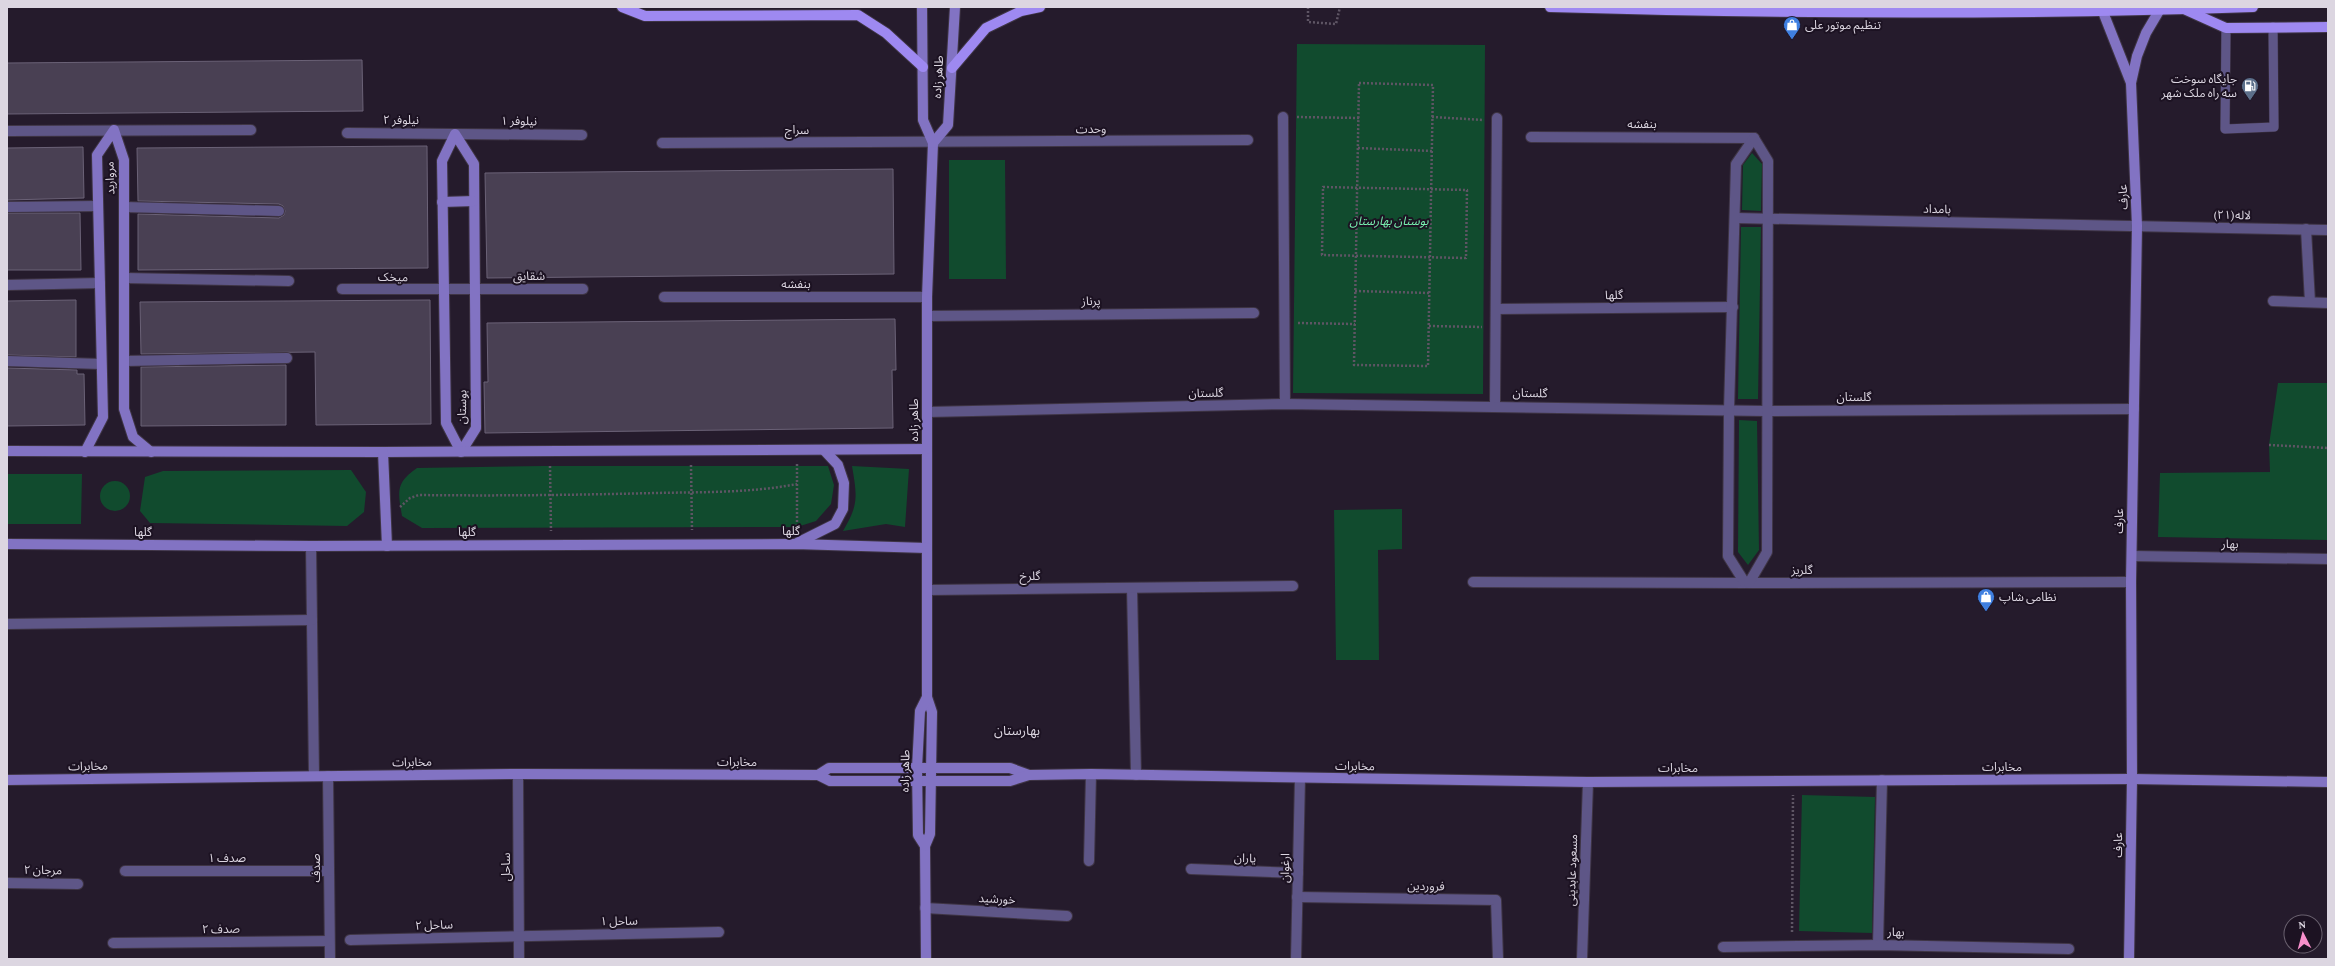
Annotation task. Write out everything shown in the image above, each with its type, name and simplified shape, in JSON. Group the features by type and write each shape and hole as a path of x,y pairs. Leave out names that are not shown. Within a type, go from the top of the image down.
{"main road":[{"path":"622,7 645,16 858,15 886,33 923,67"},
{"path":"952,68 986,28 1021,11 1040,7"},
{"path":"1550,7 1680,11 2103,12 2253,7"},
{"path":"2184,9 2226,28 2328,27"}],"street":[{"name":"طاهر زاده","path":"922,7 923,120 933,143 927,297 927,697 932,712 930,834 924,846"},
{"name":"طاهر زاده","path":"933,143 948,125 955,7"},
{"path":"2131,83 2137,56 2146,33 2159,11"},
{"path":"2103,12 2131,83"},
{"name":"عارف","path":"2129,959 2132,778 2131,582 2137,226 2131,83"},
{"path":"1283,117 1285,404"},
{"path":"1495,405 1497,118"},
{"name":"مروارید","path":"85,452 103,416 97,155 114,130"},
{"name":"مروارید","path":"114,130 124,160 124,409 134,437 151,452"},
{"path":"7,131 251,130"},
{"name":"نیلوفر ۲","path":"347,133 455,134"},
{"name":"نیلوفر ۱","path":"455,134 582,135"},
{"name":"بوستان","path":"455,134 474,164 476,428 461,452 446,424 442,161 455,134"},
{"name":"بنفشه","path":"1531,137 1754,138"},
{"path":"1754,138 1768,161 1766,410 1767,552 1747,583 1728,556 1729,410 1736,218 1736,164 1754,138"},
{"name":"وحدت","path":"933,143 1248,140"},
{"name":"سراج","path":"662,143 933,143"},
{"path":"442,202 474,201"},
{"path":"7,207 98,206"},
{"path":"124,207 280,211"},
{"name":"بامداد","path":"1736,218 2137,226"},
{"name":"لاله(۲۱)","path":"2137,226 2327,230"},
{"path":"2306,229 2310,302"},
{"path":"124,278 289,281"},
{"path":"7,285 100,283"},
{"name":"میخک","path":"342,289 444,290"},
{"name":"شقایق","path":"444,290 583,289"},
{"name":"بنفشه","path":"664,297 927,297"},
{"path":"2273,301 2328,303"},
{"name":"گلها","path":"1496,309 1732,307"},
{"name":"پرناز","path":"927,316 1254,312"},
{"path":"124,361 287,358"},
{"path":"7,361 101,364"},
{"name":"گلستان","path":"927,412 1285,404 1495,405 1729,410 2134,409"},
{"path":"7,451 461,452 927,449"},
{"path":"795,544 834,524 843,508 844,483 838,465 824,450"},
{"path":"383,452 387,546"},
{"name":"گلها","path":"7,544 387,546 795,544 927,548"},
{"path":"312,546 314,776"},
{"name":"بهار","path":"2132,556 2328,559"},
{"name":"گلریز","path":"1473,582 2131,582"},
{"name":"گلرخ","path":"928,590 1293,586"},
{"path":"1132,588 1136,775"},
{"path":"7,624 312,620"},
{"name":"طاهر زاده","path":"926,959 924,846 918,835 917,768 920,711 927,697"},
{"name":"مخابرات","path":"818,775 829,768 1010,768 1029,775"},
{"name":"مخابرات","path":"7,780 518,774 818,775 830,781 1010,781 1029,775 1091,774 1588,782 2132,778 2328,782"},
{"name":"ساحل","path":"518,774 520,959"},
{"path":"1089,860 1091,774"},
{"name":"صدف","path":"328,776 330,959"},
{"name":"ارغوان","path":"1296,959 1300,778"},
{"path":"1878,945 1882,780"},
{"name":"مسعود عابدینی","path":"1582,959 1588,782"},
{"name":"یاران","path":"1191,870 1298,873"},
{"name":"صدف ۱","path":"125,872 329,871"},
{"name":"مرجان ۲","path":"7,883 78,884"},
{"name":"فروردین","path":"1297,897 1496,900 1498,959"},
{"name":"خورشید","path":"926,908 1067,916"},
{"name":"ساحل ۱","path":"519,936 719,932"},
{"name":"ساحل ۲","path":"350,940 519,936"},
{"name":"صدف ۲","path":"113,943 330,941"},
{"name":"بهار","path":"1723,947 1878,945 2069,949"}],"lane":[{"path":"2226,28 2225,129 2274,127 2273,28"}],"path":[{"path":"1308,7 1308,22 1336,24 1340,7"},
{"path":"1359,83 1433,85 1432,117 1428,366 1354,365 1359,83"},
{"path":"1296,117 1359,118"},
{"path":"1432,117 1484,120"},
{"path":"1358,148 1432,151"},
{"path":"1323,187 1357,187 1467,190 1466,258 1322,254 1323,187"},
{"path":"1356,291 1429,293"},
{"path":"1285,323 1355,324"},
{"path":"1429,326 1483,327"},
{"path":"2269,445 2328,448"},
{"path":"691,466 692,527"},
{"path":"797,466 797,527"},
{"path":"549,467 552,528"},
{"path":"400,507 410,498 419,495 550,496 691,492 774,488 797,484"},
{"path":"1792,946 1793,781"}],"green space":[{"name":"بوستان بهارستان","path":"1297,44 1485,45 1483,394 1293,393"},
{"path":"1752,153 1762,164 1761,211 1742,210 1743,165"},
{"path":"949,160 1005,160 1006,279 949,279"},
{"path":"1741,227 1761,227 1758,399 1738,399"},
{"path":"2278,383 2328,383 2328,540 2158,537 2160,473 2270,472 2269,445"},
{"path":"1739,420 1757,421 1759,550 1748,565 1738,552"},
{"path":"543,466 828,466 834,485 831,504 816,521 797,527 422,528 402,516 399,494 400,489 405,478 417,468"},
{"path":"852,466 909,469 905,527 886,524 843,531 852,514 856,493"},
{"path":"351,470 366,492 364,512 347,526 150,523 140,511 145,477 163,471"},
{"path":"7,474 82,474 81,524 7,524"},
{"path":"115,481 125,486 130,496 125,506 115,511 105,506 100,496 105,486"},
{"path":"1402,509 1402,549 1378,550 1379,660 1336,660 1334,510"},
{"path":"1802,795 1875,797 1872,933 1799,931"}],"building":[{"path":"362,60 363,111 7,114 7,63"},
{"path":"427,146 428,268 138,270 138,214 279,218 284,215 285,211 283,206 279,204 138,201 137,148"},
{"path":"83,147 84,198 7,200 7,148"},
{"path":"893,169 894,274 487,278 485,173"},
{"path":"7,213 80,213 81,270 7,270"},
{"path":"76,300 76,357 7,355 7,301"},
{"path":"430,300 431,424 316,425 315,352 141,354 140,302"},
{"path":"895,319 896,370 892,370 893,428 485,433 484,382 488,382 487,323"},
{"path":"286,365 286,425 141,426 141,367"},
{"path":"7,368 77,370 77,374 84,374 85,425 7,426"}],"place":[{"name":"تنظیم موتور علی","path":"1792,40"},
{"name":"جایگاه سوخت سه راه ملک شهر","path":"2250,101"},
{"name":"نظامی شاپ","path":"1986,612"}],"district":[{"name":"بهارستان","path":"1017,730"}]}
